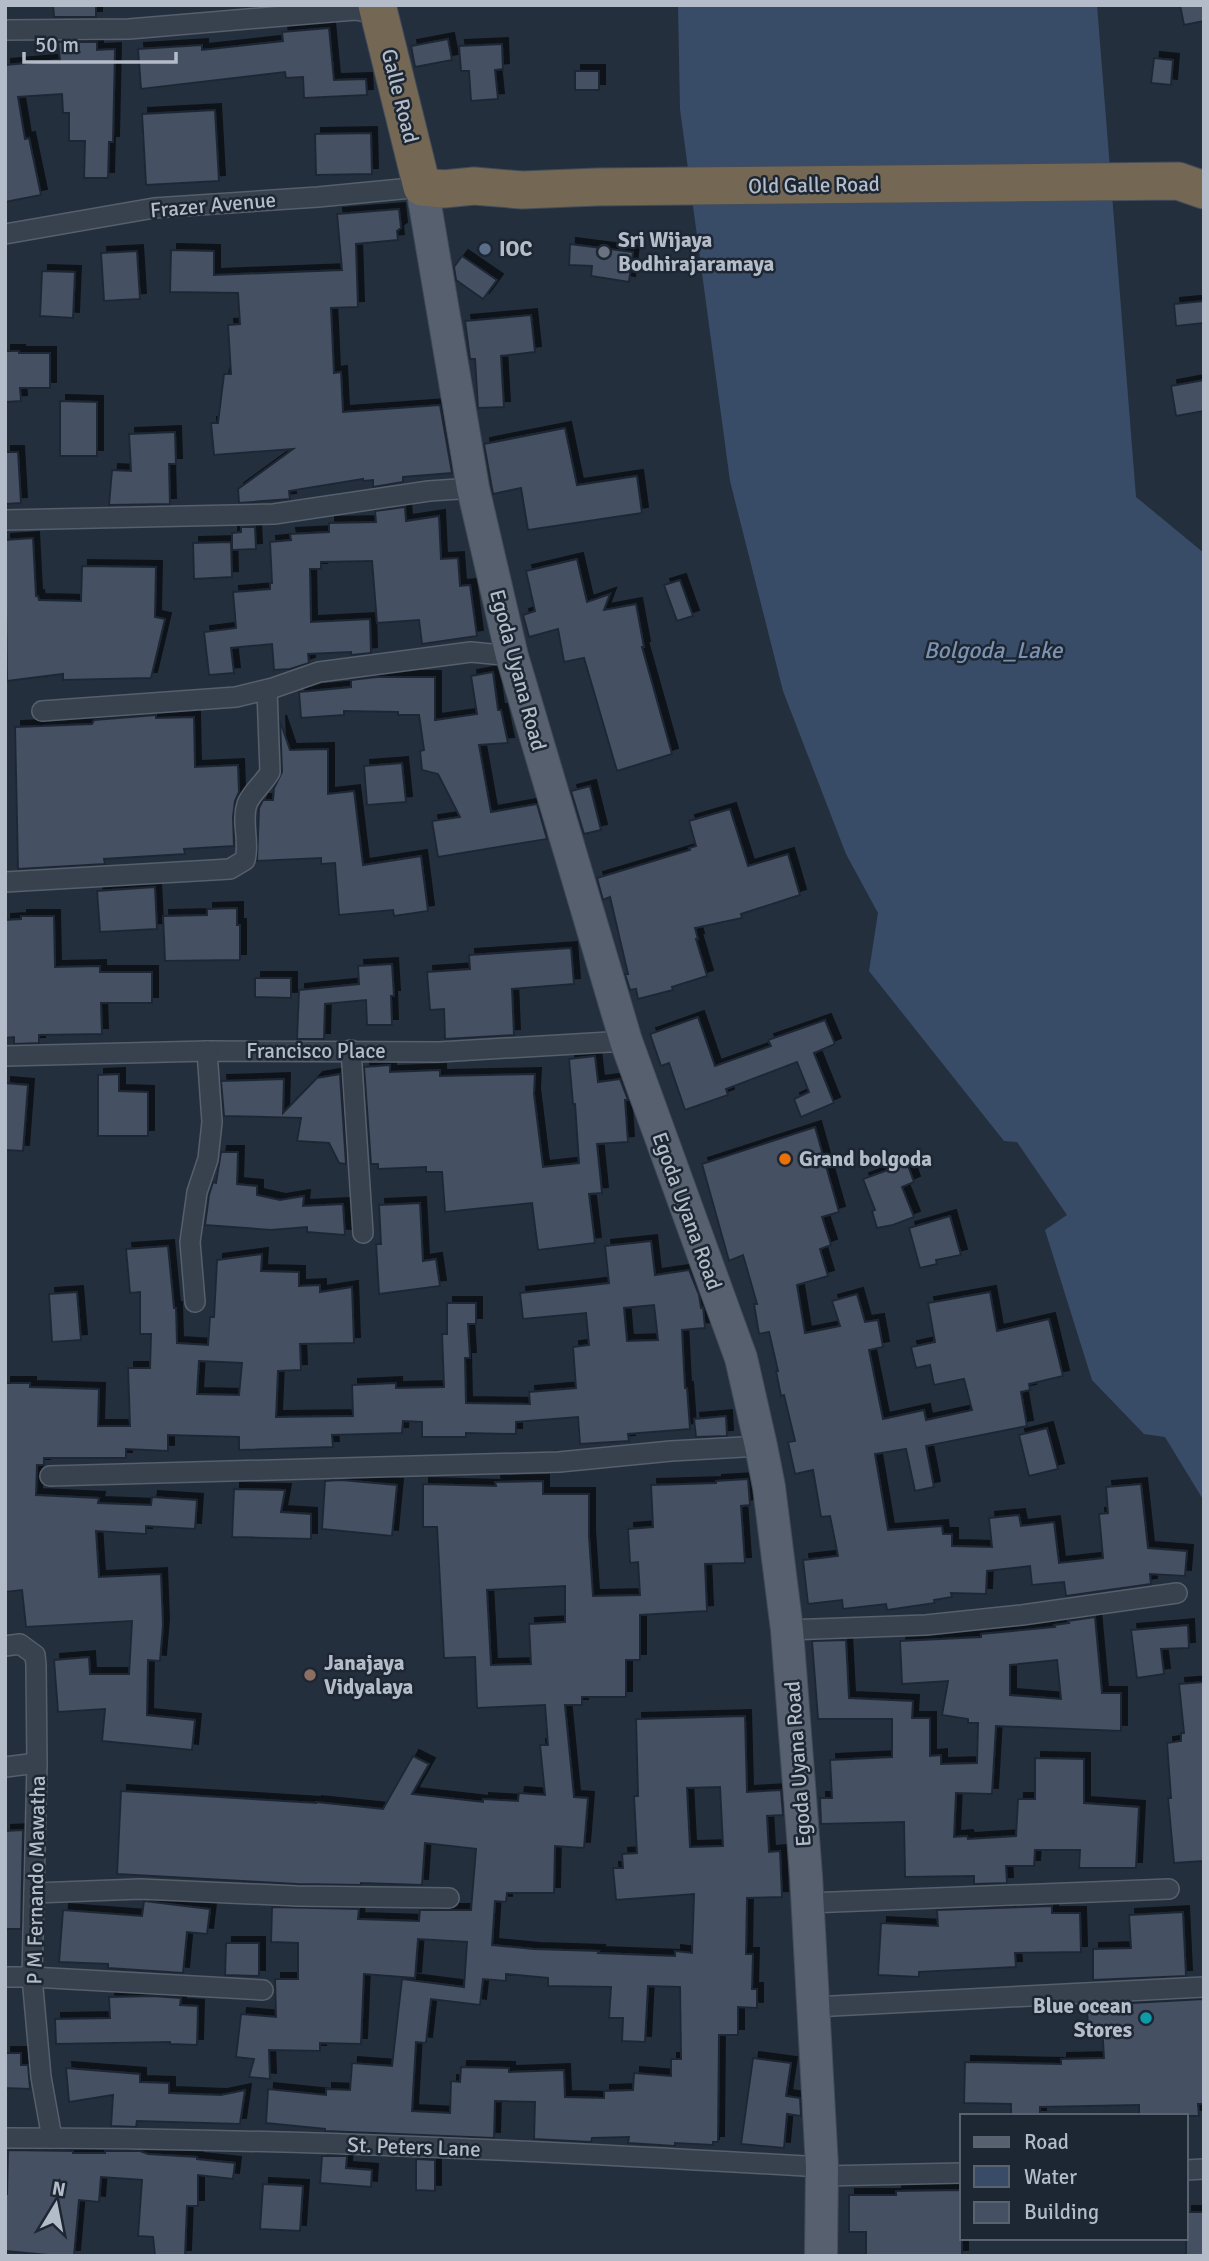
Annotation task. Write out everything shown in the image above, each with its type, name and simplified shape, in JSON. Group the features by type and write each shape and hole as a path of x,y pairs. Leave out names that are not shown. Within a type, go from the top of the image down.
{"highway":[{"name":"Galle Road","path":"378,9 422,187"},
{"name":"Old Galle Road","path":"422,187 444,189 474,186 522,190 597,187 1191,185"}],"main road":[{"name":"Egoda Uyana Road","path":"422,187 472,488 512,656 626,1041 741,1359 769,1487 787,1630 808,1903 822,2171 821,2256"}],"street":[{"path":"5,30 129,29 378,9"},
{"name":"Frazer Avenue","path":"5,234 154,208 422,187"},
{"path":"5,520 274,514 429,491 472,488"},
{"path":"42,712 236,697 267,690 319,672 471,652 512,656"},
{"path":"5,882 230,869 245,860 248,847 244,816 248,800 270,772 267,690"},
{"name":"Francisco Place","path":"5,1056 207,1051 439,1052 626,1041"},
{"path":"351,1050 363,1233"},
{"path":"195,1302 190,1242 197,1192 208,1159 212,1122 207,1051"},
{"path":"50,1476 559,1462 671,1451 761,1446"},
{"path":"787,1630 926,1625 1022,1615 1177,1593"},
{"name":"P M Fernando Mawatha","path":"5,1646 20,1644 35,1655 37,1763 32,1977 41,2077 52,2138"},
{"path":"5,1767 37,1763"},
{"path":"34,1893 140,1889 297,1896 449,1898"},
{"path":"808,1903 1169,1889"},
{"path":"5,1978 32,1977 262,1990"},
{"path":"813,2007 1204,1987"},
{"name":"St. Peters Lane","path":"5,2138 567,2152 822,2171 960,2173"}],"water":[{"name":"Bolgoda_Lake","path":"678,5 1097,5 1136,497 1204,553 1204,1501 1165,1437 1144,1434 1092,1380 1045,1230 1067,1215 1017,1142 1004,1141 869,971 878,913 846,854 783,691 730,481 680,109"}],"building":[{"path":"53,5 96,5 96,17 54,17"},
{"path":"1180,5 1204,5 1204,21 1184,25"},
{"path":"329,28 334,80 366,79 367,95 304,98 303,77 286,78 285,72 141,89 138,49 202,45 202,50 283,41 282,32"},
{"path":"448,39 452,60 415,67 411,46"},
{"path":"58,42 97,42 97,50 115,49 113,142 109,142 108,178 84,178 85,141 69,141 69,113 63,113 62,94 18,97 25,139 29,138 41,195 5,202 5,65 60,60"},
{"path":"502,44 503,69 495,70 498,99 471,101 469,71 461,71 459,46"},
{"path":"1154,58 1173,60 1171,85 1151,83"},
{"path":"575,71 599,71 599,90 575,90"},
{"path":"215,110 219,181 146,185 142,114"},
{"path":"371,133 372,174 316,175 315,134"},
{"path":"399,209 401,228 397,231 398,240 356,244 358,307 331,308 334,373 341,372 343,412 440,405 452,473 403,477 403,482 373,487 373,480 363,479 289,491 290,499 239,503 238,489 293,449 214,455 211,423 218,423 224,374 231,374 228,325 240,324 238,293 170,292 171,250 214,251 214,275 342,270 337,214"},
{"path":"570,244 633,252 629,282 591,276 592,266 569,265"},
{"path":"137,251 140,299 104,301 101,253"},
{"path":"462,256 497,280 483,299 456,280 454,267"},
{"path":"42,271 75,272 73,318 40,316"},
{"path":"1204,301 1204,323 1176,326 1174,304"},
{"path":"531,315 535,352 501,356 504,407 478,408 475,359 470,359 465,321"},
{"path":"5,351 50,353 50,388 20,388 21,401 5,402"},
{"path":"1204,380 1204,411 1176,416 1171,386"},
{"path":"60,401 97,402 97,456 60,456"},
{"path":"565,428 577,485 637,476 642,513 528,530 521,488 493,494 484,444"},
{"path":"175,432 176,464 169,464 170,504 109,505 112,470 131,471 129,434"},
{"path":"5,452 18,452 21,503 5,504"},
{"path":"405,507 406,521 439,516 441,559 458,558 460,586 470,585 477,636 422,644 419,620 377,623 372,561 321,562 321,569 310,569 311,622 370,619 371,653 308,654 309,663 290,669 274,670 272,644 231,648 234,673 209,675 204,632 236,628 233,592 270,589 270,542 291,540 290,534 329,532 329,523 376,522 375,511"},
{"path":"241,527 255,527 256,549 232,550 232,533 241,532"},
{"path":"33,538 36,596 39,600 81,601 82,566 156,567 155,617 165,619 151,678 63,680 63,674 7,681 5,540"},
{"path":"231,542 232,577 194,579 193,543"},
{"path":"577,559 587,602 610,594 604,610 636,604 642,647 672,754 617,771 584,658 564,662 558,629 529,637 523,615 535,611 526,571"},
{"path":"680,580 693,616 677,621 664,585"},
{"path":"493,672 498,710 501,710 508,743 479,745 491,812 537,804 547,839 438,857 432,821 460,817 438,774 422,770 420,751 424,750 419,715 344,711 344,715 301,718 299,692 351,687 351,680 377,677 435,677 435,720 477,714 471,676"},
{"path":"156,715 156,718 194,717 195,767 238,765 239,792 233,817 234,846 184,849 185,854 104,859 105,864 18,869 15,727 92,724 94,720"},
{"path":"280,721 290,750 328,749 328,794 354,791 363,865 421,856 428,911 394,916 393,910 339,915 335,863 321,864 321,858 257,861 259,808 263,800 273,800 274,788 282,772"},
{"path":"402,763 406,802 367,805 364,766"},
{"path":"590,786 601,830 584,834 571,791"},
{"path":"730,809 748,866 788,854 800,895 741,914 742,918 695,928 707,976 672,987 673,990 638,999 636,989 630,990 625,974 628,974 610,897 603,900 597,878 690,850 689,848 696,846 689,821"},
{"path":"155,887 157,929 100,932 97,891"},
{"path":"237,908 240,960 165,961 163,916 207,915 207,909"},
{"path":"21,916 54,916 55,967 100,966 100,972 152,972 152,1003 101,1003 102,1034 39,1035 39,1043 14,1044 14,1037 5,1038 5,920 21,919"},
{"path":"571,948 574,984 512,989 514,1035 445,1039 444,1009 430,1010 427,972 470,969 469,955"},
{"path":"392,964 392,1025 367,1025 366,1000 325,1004 324,1039 297,1039 299,990 359,984 358,966"},
{"path":"255,978 291,978 291,998 255,997"},
{"path":"698,1017 715,1066 771,1046 768,1040 825,1020 835,1044 814,1053 834,1103 801,1117 794,1099 809,1092 797,1062 726,1089 728,1095 685,1110 669,1063 661,1066 650,1034"},
{"path":"595,1056 598,1082 620,1079 628,1100 625,1100 628,1142 597,1144 602,1193 589,1194 595,1243 538,1250 532,1203 445,1212 442,1172 426,1172 426,1167 378,1169 378,1164 371,1164 364,1067 390,1065 390,1072 440,1070 440,1076 535,1074 534,1094 543,1167 579,1163 569,1059"},
{"path":"119,1074 119,1091 148,1092 148,1136 98,1136 98,1075"},
{"path":"340,1074 346,1164 339,1163 329,1143 297,1141 301,1118 224,1116 221,1081 284,1079 283,1113 317,1078"},
{"path":"5,1083 28,1085 23,1151 5,1150"},
{"path":"815,1127 839,1212 822,1217 831,1245 820,1249 828,1276 797,1285 805,1333 840,1326 832,1301 857,1294 865,1322 878,1320 883,1347 869,1350 883,1419 924,1410 926,1420 972,1410 964,1379 934,1385 930,1365 916,1368 911,1347 935,1342 928,1303 990,1292 997,1331 1049,1319 1063,1376 1029,1384 1030,1390 1021,1392 1027,1426 926,1446 934,1487 915,1491 906,1449 875,1454 888,1530 942,1526 943,1534 952,1534 952,1546 992,1547 989,1518 1019,1515 1021,1526 1054,1522 1059,1563 1103,1558 1099,1514 1108,1513 1106,1487 1141,1484 1148,1548 1187,1551 1185,1576 1150,1574 1151,1584 1066,1596 1064,1582 1032,1585 1030,1566 987,1571 986,1594 951,1593 952,1597 934,1600 935,1603 887,1610 886,1604 843,1609 842,1600 808,1604 803,1560 838,1556 830,1516 821,1517 813,1470 795,1474 788,1442 795,1441 784,1395 781,1396 769,1332 759,1334 754,1304 757,1304 743,1255 729,1261 702,1164"},
{"path":"221,1152 238,1152 237,1184 257,1186 257,1195 280,1200 304,1196 303,1206 343,1204 345,1235 307,1232 307,1227 271,1230 205,1225 209,1195 213,1182 216,1183"},
{"path":"907,1163 914,1182 902,1187 914,1217 877,1228 872,1211 875,1210 863,1179"},
{"path":"420,1203 423,1261 436,1259 440,1286 379,1294 376,1244 381,1244 379,1205"},
{"path":"950,1216 961,1255 936,1260 937,1264 920,1268 909,1228"},
{"path":"651,1241 655,1275 689,1270 701,1308 703,1307 705,1328 682,1330 690,1429 628,1434 629,1441 580,1444 578,1417 516,1422 516,1434 466,1433 466,1437 422,1437 422,1422 403,1421 402,1433 332,1435 333,1447 239,1450 239,1437 168,1435 168,1451 126,1449 126,1458 44,1458 44,1465 37,1465 36,1495 99,1498 98,1503 151,1505 152,1497 197,1500 195,1529 146,1526 146,1534 96,1531 99,1577 161,1574 163,1625 160,1661 148,1660 147,1715 195,1720 192,1750 102,1741 105,1709 58,1712 54,1660 89,1657 90,1674 129,1674 132,1621 26,1627 22,1590 5,1592 5,1383 30,1383 30,1387 99,1389 98,1426 130,1426 128,1368 150,1368 151,1334 140,1334 140,1292 130,1293 126,1249 168,1246 176,1308 177,1343 208,1345 210,1317 214,1317 217,1260 262,1254 261,1271 299,1272 299,1286 320,1285 320,1292 352,1287 354,1343 300,1344 301,1370 278,1371 276,1417 353,1416 352,1385 396,1383 396,1388 444,1387 442,1334 447,1334 447,1303 476,1303 476,1324 468,1324 470,1358 465,1358 466,1403 530,1404 529,1392 576,1388 573,1347 589,1345 586,1313 523,1319 520,1293 609,1283 605,1246","holes":["654,1305 658,1340 627,1341 624,1308","199,1361 242,1363 239,1395 197,1394"]},
{"path":"77,1292 81,1340 52,1342 49,1294"},
{"path":"726,1416 727,1436 696,1437 694,1419"},
{"path":"1047,1428 1058,1469 1029,1476 1019,1435"},
{"path":"748,1479 750,1505 741,1506 745,1563 705,1564 707,1611 640,1615 640,1660 626,1660 626,1697 582,1697 582,1705 565,1705 574,1797 588,1798 584,1848 555,1846 554,1893 507,1893 506,1902 495,1901 492,1945 599,1951 598,1953 675,1956 675,1951 692,1953 694,1894 616,1900 613,1868 623,1868 622,1854 637,1853 634,1796 638,1796 636,1719 745,1716 747,1792 781,1790 783,1815 767,1816 769,1852 780,1851 782,1897 747,1898 746,1954 753,1954 752,1989 757,1989 757,2008 738,2007 738,2035 719,2035 718,2142 713,2142 713,2145 675,2143 675,2146 628,2143 629,2137 592,2138 591,2142 534,2139 535,2102 495,2101 494,2138 325,2131 266,2123 268,2089 326,2095 326,2089 350,2090 352,2063 392,2066 402,1979 464,1987 467,1942 418,1939 415,1978 364,1974 361,2044 320,2043 320,2051 269,2050 270,2079 249,2077 254,2059 236,2057 241,2014 276,2017 275,1979 298,1979 298,1943 271,1942 272,1907 359,1909 358,1919 419,1921 420,1910 471,1910 476,1849 425,1843 422,1885 297,1884 117,1874 121,1791 316,1802 383,1809 413,1756 429,1764 412,1794 483,1802 483,1799 518,1801 519,1793 545,1795 540,1745 548,1745 545,1705 477,1708 475,1657 444,1658 437,1527 423,1527 423,1484 496,1486 495,1482 543,1481 543,1494 589,1494 593,1596 640,1595 638,1562 630,1563 628,1529 653,1527 651,1485","holes":["565,1586 565,1622 529,1624 531,1664 491,1665 487,1590","720,1787 723,1846 690,1847 687,1788","506,1974 548,1978 548,1986 611,1987 609,2018 623,2018 622,2041 645,2042 648,1986 680,1987 681,2059 671,2059 671,2076 634,2073 633,2090 604,2091 604,2098 565,2097 564,2070 509,2072 509,2068 461,2067 460,2082 451,2081 450,2113 412,2111 416,2042 426,2043 431,1999 480,2005 483,1979 506,1981"]},
{"path":"325,1481 397,1485 392,1536 322,1529"},
{"path":"234,1489 285,1490 281,1512 311,1514 311,1539 232,1537"},
{"path":"1095,1617 1102,1693 1121,1693 1121,1731 996,1726 992,1794 956,1793 954,1837 967,1836 968,1839 1016,1836 1018,1799 1035,1799 1035,1758 1084,1759 1084,1803 1139,1807 1136,1868 1079,1868 1080,1850 1035,1850 1034,1866 1006,1866 1007,1883 974,1884 974,1876 905,1877 904,1822 821,1824 820,1798 832,1798 830,1760 892,1757 892,1719 818,1719 812,1641 846,1640 849,1698 913,1701 912,1718 930,1718 930,1756 941,1755 941,1764 977,1763 978,1723 968,1723 968,1719 942,1715 948,1681 902,1684 900,1641 981,1637 981,1634 1055,1627 1054,1625 1069,1623 1068,1621","holes":["1057,1660 1061,1699 1010,1695 1010,1665"]},
{"path":"1188,1625 1189,1648 1161,1649 1164,1674 1137,1678 1131,1630"},
{"path":"1204,1682 1204,1861 1174,1863 1168,1798 1171,1798 1167,1743 1181,1741 1181,1733 1184,1733 1179,1684"},
{"path":"23,1830 21,1929 5,1929 5,1831"},
{"path":"144,1901 210,1909 207,1934 187,1932 183,1973 108,1968 108,1964 59,1962 63,1910 142,1916"},
{"path":"1052,1906 1052,1913 1080,1913 1081,1952 1015,1953 1016,1967 919,1972 919,1977 878,1975 881,1923 938,1926 937,1910"},
{"path":"1183,1912 1186,1976 1093,1980 1093,1949 1131,1948 1129,1915"},
{"path":"226,1943 259,1943 259,1976 225,1975"},
{"path":"109,1997 181,1998 180,2005 198,2006 197,2045 170,2042 56,2044 55,2019 110,2018"},
{"path":"1204,1999 1204,2104 1198,2104 1199,2116 1139,2114 1139,2105 1040,2107 1040,2114 1011,2114 1011,2104 964,2103 965,2062 1061,2064 1061,2059 1104,2058 1102,2025 1088,2026 1087,2011 1078,2012 1078,2006"},
{"path":"5,2053 21,2053 21,2065 28,2065 30,2089 5,2088"},
{"path":"753,2058 791,2063 786,2096 800,2098 801,2116 787,2114 784,2148 741,2144"},
{"path":"66,2068 140,2074 140,2082 169,2083 169,2093 221,2095 245,2090 240,2124 137,2121 136,2127 111,2126 113,2095 69,2102"},
{"path":"8,2150 73,2153 140,2151 235,2163 233,2179 198,2175 198,2206 187,2206 185,2256 155,2256 153,2237 138,2236 142,2180 101,2177 99,2202 79,2200 74,2256 59,2256 5,2251"},
{"path":"322,2156 347,2156 346,2168 372,2170 371,2187 320,2183"},
{"path":"416,2159 435,2160 435,2191 416,2190"},
{"path":"263,2184 303,2186 300,2231 260,2229"},
{"path":"960,2190 962,2256 866,2256 866,2232 849,2232 849,2195 896,2195 896,2191"},
{"path":"1188,2212 1203,2212 1203,2256 1186,2256"}],"place":[{"name":"IOC","path":"485,249"},
{"name":"Sri Wijaya Bodhirajaramaya","path":"604,252"},
{"name":"Grand bolgoda","path":"785,1159"},
{"name":"Janajaya Vidyalaya","path":"310,1675"},
{"name":"Blue ocean Stores","path":"1146,2018"}]}
